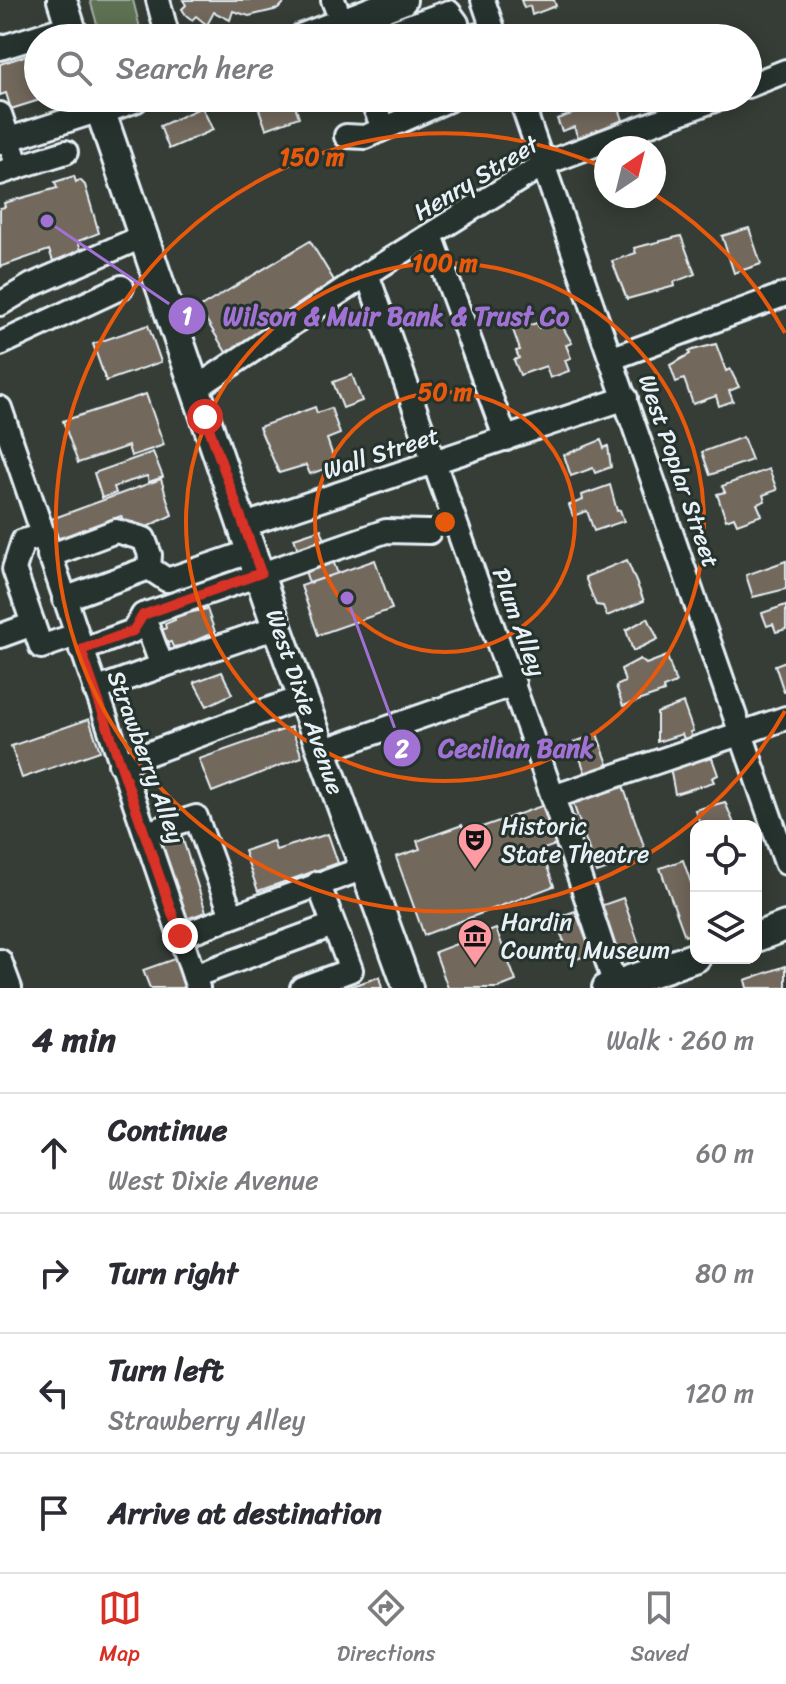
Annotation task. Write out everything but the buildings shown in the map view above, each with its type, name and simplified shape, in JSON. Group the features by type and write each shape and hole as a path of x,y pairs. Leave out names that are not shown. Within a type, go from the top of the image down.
{"main road":[{"path":"341,21 402,14 427,0"},
{"name":"West Dixie Avenue","path":"101,112 277,627 408,988"},
{"path":"762,935 786,926"},
{"path":"612,987 690,959"}],"street":[{"path":"158,0 164,24"},
{"path":"483,0 493,24"},
{"path":"499,24 500,0"},
{"path":"402,14 449,12 457,24"},
{"path":"0,48 24,39"},
{"path":"762,80 786,71"},
{"path":"4,141 78,112"},
{"path":"377,112 383,128"},
{"path":"346,136 365,137 416,112"},
{"name":"West Poplar Street","path":"525,112 786,863"},
{"name":"Henry Street","path":"195,389 367,274 544,164 683,112"},
{"path":"0,114 9,170 66,152"},
{"path":"431,235 506,439"},
{"path":"0,304 32,285 144,236"},
{"name":"Plum Alley","path":"367,274 553,797 612,987"},
{"path":"0,344 122,287"},
{"path":"613,358 786,294"},
{"name":"Wall Street","path":"251,550 434,464 626,398"},
{"name":"Strawberry Alley","path":"0,408 196,982"},
{"path":"149,568 150,555 144,539 116,531 46,546 23,541 14,569 41,647 133,631 143,615 251,550"},
{"path":"149,568 167,580 251,550 386,531 429,532"},
{"path":"64,599 149,568"},
{"path":"143,615 162,666"},
{"path":"0,636 33,624"},
{"path":"95,690 277,627"},
{"path":"322,751 514,684"},
{"path":"120,764 303,697"},
{"path":"553,797 786,718"},
{"path":"146,833 196,817 232,916"},
{"path":"180,936 364,868"},
{"path":"302,988 351,970 318,883"},
{"path":"196,982 333,925"},
{"path":"0,961 10,988"}],"green space":[{"path":"90,0 133,0 139,24 97,24"}],"place":[{"name":"Wilson & Muir Bank & Trust Co","path":"47,221"},
{"name":"Cecilian Bank","path":"347,598"},
{"name":"Historic State Theatre","path":"475,871"},
{"name":"Hardin County Museum","path":"475,967"}],"route":[{"path":"180,936 81,650 133,631 143,615 261,573 205,417"}]}
